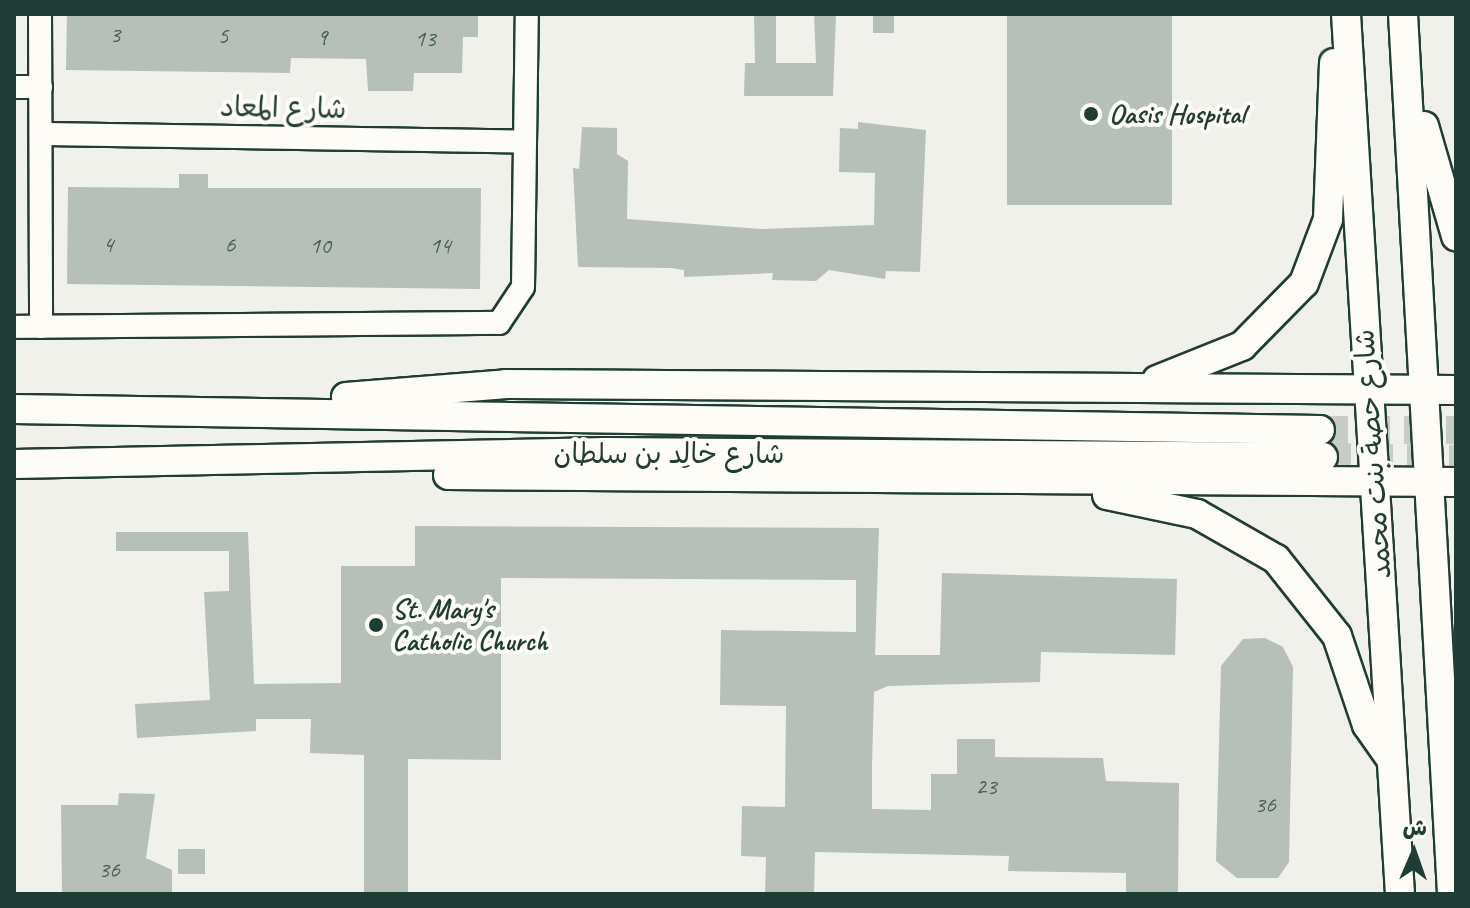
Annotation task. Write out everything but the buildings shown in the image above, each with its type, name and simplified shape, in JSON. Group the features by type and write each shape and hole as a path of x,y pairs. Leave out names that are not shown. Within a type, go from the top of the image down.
{"main road":[{"path":"1117,389 1205,365 1242,346 1304,283 1329,208 1339,14"},
{"name":"شارع حصة بنت محمد","path":"1346,14 1400,894"},
{"name":"شارع حصة بنت محمد","path":"1403,14 1425,390 1443,482 1442,708 1452,894"},
{"path":"1405,43 1435,182 1456,236"},
{"path":"285,410 463,385 1456,390"},
{"name":"شارع خالِد بن سلطان","path":"14,409 285,410 1322,443 607,452 280,462 14,464"},
{"path":"280,462 439,475 1443,482"},
{"path":"1037,478 1187,510 1276,559 1337,636 1367,725 1392,760"},
{"path":"1442,708 1456,672"}],"street":[{"path":"40,14 41,327"},
{"path":"14,327 499,323 523,287 527,14"},
{"path":"14,87 41,87"},
{"name":"شارع المعاد","path":"41,134 524,142"}],"tunnel":[{"path":"1320,430 1456,430"},
{"path":"1323,457 1456,459"}],"place":[{"name":"Oasis Hospital","path":"1091,114"},
{"name":"St. Mary's Catholic Church","path":"376,625"}]}
